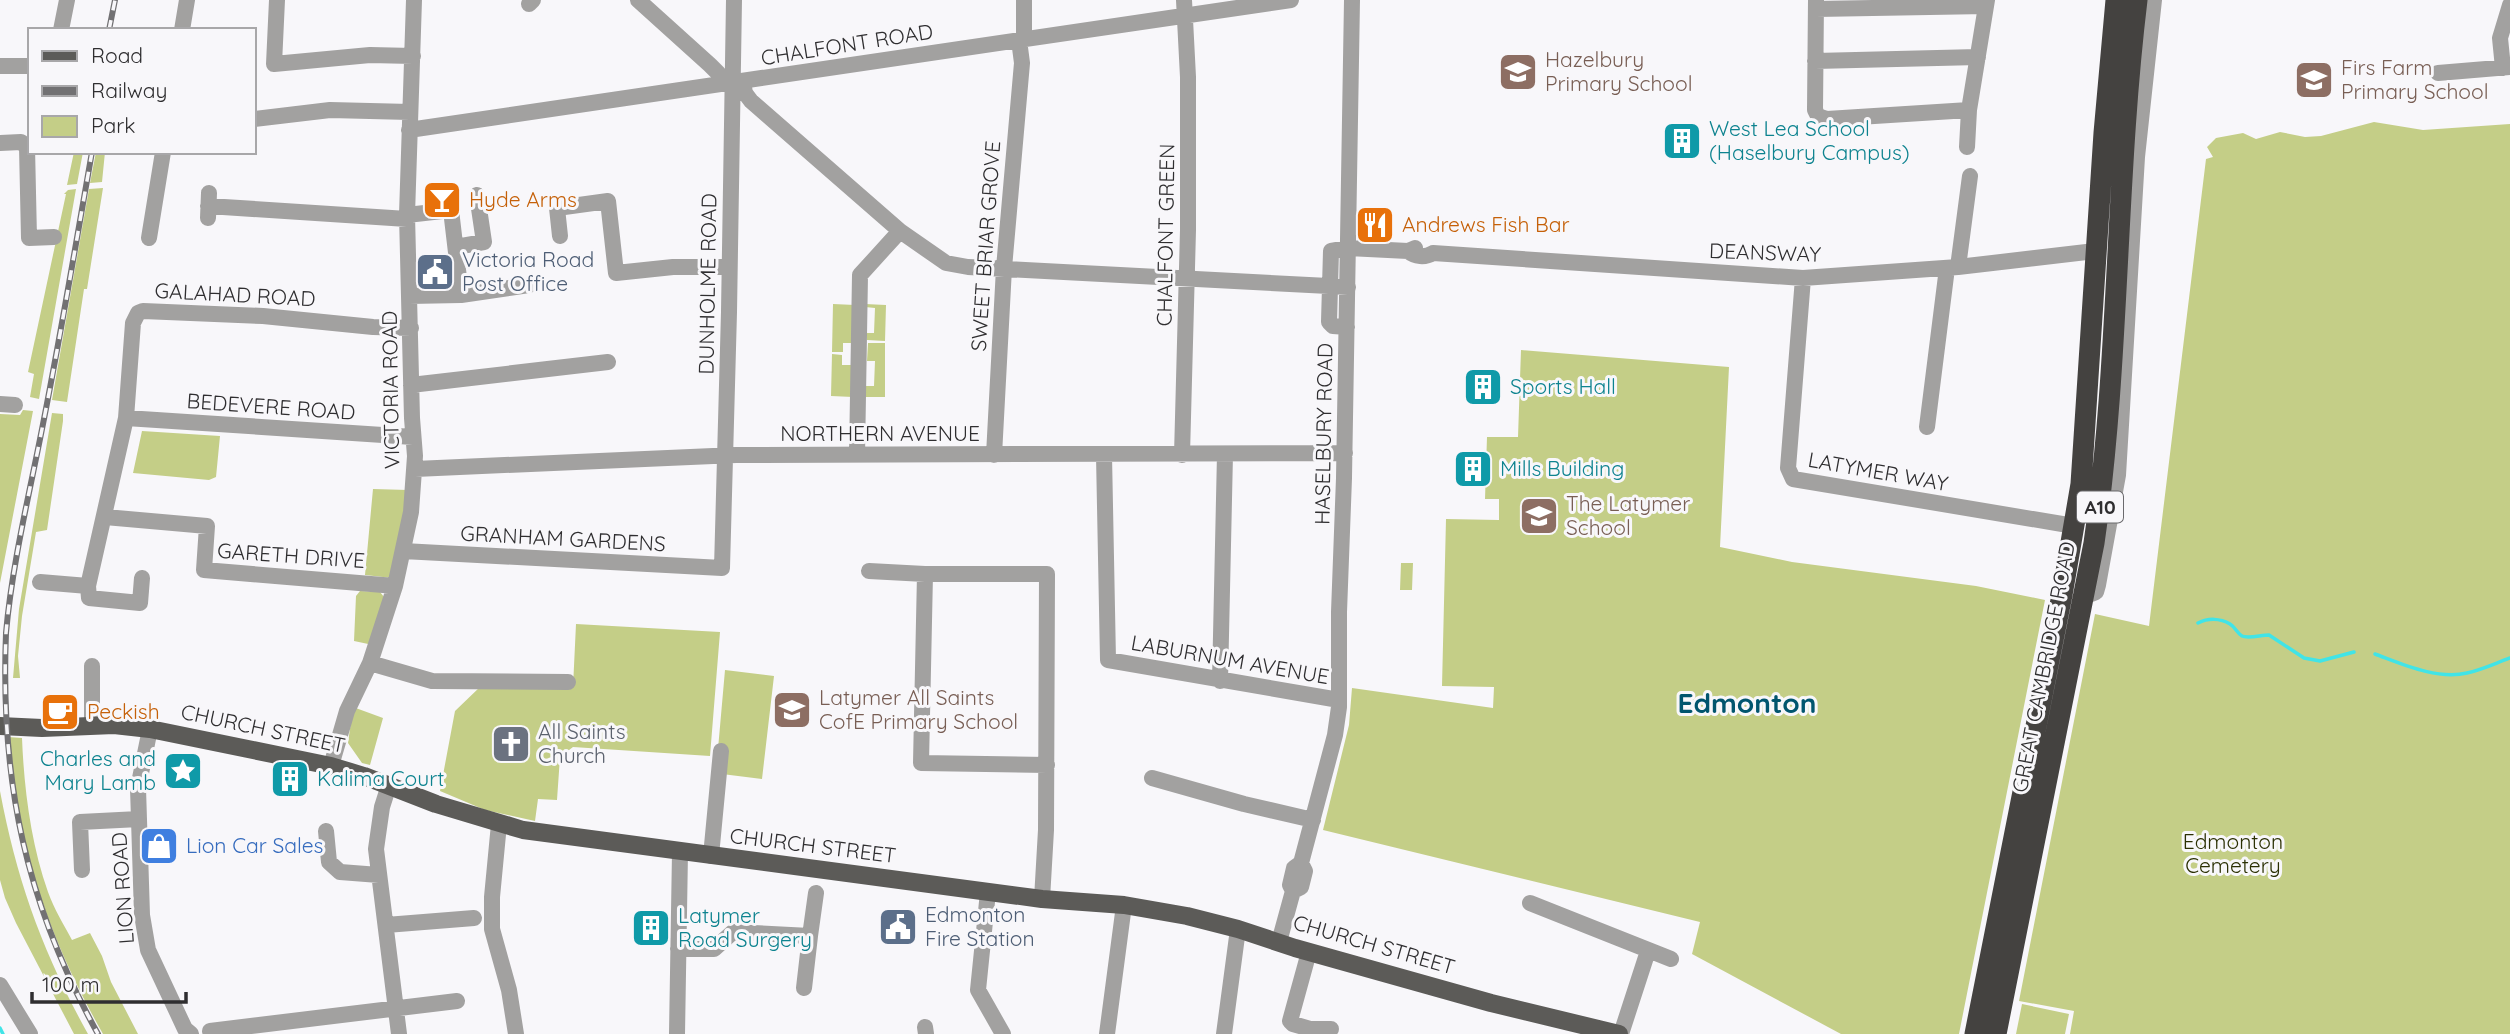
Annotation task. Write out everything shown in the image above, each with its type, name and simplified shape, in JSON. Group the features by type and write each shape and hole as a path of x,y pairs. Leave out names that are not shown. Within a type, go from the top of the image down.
{"highway":[{"name":"GREAT CAMBRIDGE ROAD","path":"1975,1034 2060,608 2081,484 2095,251 2116,0"},
{"name":"GREAT CAMBRIDGE ROAD","path":"1996,1034 2103,486 2130,148 2137,0"},
{"path":"1990,957 2011,961"}],"main road":[{"name":"CHURCH STREET","path":"0,726 43,728 92,725 149,729 331,766 436,804 523,830 1042,899 1124,905 1187,916 1491,1003 1620,1034"}],"street":[{"path":"61,28 67,0"},
{"path":"182,28 187,0"},
{"path":"277,0 274,64 370,55 413,56"},
{"name":"VICTORIA ROAD","path":"331,766 347,711 370,663 395,586 411,512 415,469 407,217 414,0"},
{"path":"638,0 900,231 946,263 1348,287"},
{"name":"DUNHOLME ROAD","path":"722,568 734,0"},
{"name":"SWEET BRIAR GROVE","path":"994,455 1004,268 1022,63 1024,0"},
{"name":"CHALFONT ROAD","path":"409,130 1021,39 1184,8 1292,0"},
{"name":"HASELBURY ROAD","path":"1279,942 1293,891 1290,885 1294,868 1301,863 1335,735 1339,700 1352,0"},
{"path":"2130,148 2154,0"},
{"path":"1967,147 1969,110 1987,3 1816,5 1815,110 1818,116 1827,119 1969,110"},
{"path":"2438,73 2507,68 2500,52 2500,38 2510,5"},
{"name":"CHALFONT GREEN","path":"1182,455 1188,279 1188,76 1184,8"},
{"path":"1815,61 1978,57"},
{"path":"0,66 28,66"},
{"path":"256,119 330,110 410,113"},
{"path":"0,143 21,142 26,147 30,194 29,238 54,237"},
{"path":"149,238 163,154"},
{"path":"1927,426 1970,176"},
{"path":"456,247 484,242 477,195"},
{"path":"560,236 557,208 608,201 616,273 673,267 729,267"},
{"path":"208,206 407,217 451,210 461,295"},
{"path":"857,455 860,275 900,231"},
{"name":"DEANSWAY","path":"1349,248 1408,251 1414,247 1428,248 1433,253 1803,278 1953,267 2095,251"},
{"path":"1347,327 1330,324 1330,288 1331,251 1349,248"},
{"name":"LATYMER WAY","path":"1803,278 1788,468 1793,479 2074,526"},
{"path":"409,296 461,295 529,285"},
{"name":"GALAHAD ROAD","path":"89,592 127,418 133,323 138,313 143,311 263,316 411,328"},
{"path":"411,385 608,362"},
{"name":"BEDEVERE ROAD","path":"127,418 413,437"},
{"name":"NORTHERN AVENUE","path":"415,469 725,455 1345,453"},
{"path":"1220,681 1225,454"},
{"name":"LABURNUM AVENUE","path":"1104,455 1108,660 1339,700"},
{"name":"GARETH DRIVE","path":"105,517 207,526 204,570 395,586"},
{"name":"GRANHAM GARDENS","path":"403,551 722,568"},
{"path":"869,571 1047,574 1047,765 1042,899"},
{"path":"926,574 921,763 1047,765"},
{"path":"40,582 140,603 142,578"},
{"path":"370,663 432,681 568,682"},
{"path":"92,666 92,725"},
{"name":"LION ROAD","path":"149,729 138,788 142,915 148,950 185,1029 191,1034"},
{"path":"711,856 721,751"},
{"path":"1152,778 1313,820"},
{"path":"388,785 376,849 399,1034"},
{"path":"82,870 80,822 139,819"},
{"path":"499,824 492,897 492,929 509,990 516,1034"},
{"path":"327,831 329,862 340,872 379,874"},
{"path":"677,1034 680,852"},
{"path":"804,988 816,892"},
{"path":"988,892 978,990 1003,1034"},
{"path":"1530,903 1671,959"},
{"path":"1107,1034 1124,905"},
{"path":"386,925 474,918"},
{"path":"1224,1034 1238,929"},
{"path":"678,949 714,948 733,932 810,936"},
{"path":"1620,1034 1648,951"},
{"path":"1309,952 1290,1021 1310,1029 1331,1029"},
{"path":"0,985 30,1034"},
{"path":"210,1031 306,1027 457,1001"}],"green space":[{"name":"Edmonton Cemetery","path":"2374,122 2423,130 2510,124 2510,1034 2070,1034 2074,1011 2019,1001 2095,614 2149,626 2206,159 2213,157 2207,147 2216,138 2243,133 2256,139 2280,132 2305,137 2321,136"},
{"path":"74,154 83,154 77,184 67,185"},
{"path":"96,154 105,154 102,182 90,183"},
{"path":"103,188 67,402 52,400 89,189"},
{"path":"76,189 39,399 30,397 34,374 28,372 64,194 68,190"},
{"path":"833,304 855,305 851,343 843,343 843,352 832,352"},
{"path":"865,304 886,305 885,341 867,340 867,333 874,333 875,308 865,307"},
{"path":"868,343 885,343 885,397 862,397 866,386 874,386 875,361 867,361"},
{"path":"1521,350 1729,367 1720,547 1792,562 1976,586 2045,600 1959,1034 1841,1034 1692,954 1700,922 1323,830 1349,725 1352,688 1493,708 1494,687 1442,686 1446,519 1499,520 1499,499 1485,499 1487,437 1518,437"},
{"path":"832,354 842,355 842,365 851,365 853,397 831,396"},
{"path":"23,410 33,411 0,583 0,414 20,415"},
{"path":"52,413 63,414 63,421 47,530 36,532 22,616 18,656 20,678 13,678 19,609"},
{"path":"142,431 220,436 216,477 209,480 133,473"},
{"path":"373,489 408,490 392,578 365,575"},
{"path":"1401,563 1413,563 1412,590 1400,590"},
{"path":"360,591 380,592 384,597 373,645 354,641 356,596"},
{"path":"576,624 720,632 710,756 573,747 560,757 557,800 538,799 535,821 485,810 440,791 455,711 481,686 573,687"},
{"path":"725,670 774,676 762,779 722,774 718,749"},
{"path":"353,707 383,718 370,765 362,763 348,743"},
{"path":"8,737 22,738 33,836 50,898 72,940 90,933 138,1034 103,1034 51,927 38,890 18,814"},
{"path":"0,791 23,887 45,946 88,1034 74,1034 5,898 0,880"},
{"path":"2022,1004 2069,1014 2065,1034 2016,1034"}],"waterway":[{"path":"2198,623 2218,620 2230,624 2245,637 2269,635 2304,658 2320,661 2354,652"},
{"path":"2375,654 2420,670 2456,675 2510,658"},
{"path":"0,1028 3,1034"}],"railway":[{"path":"109,28 115,0"},
{"path":"92,154 12,581 6,633 5,688 13,791 23,841 52,937 98,1034"}],"place":[{"name":"Hazelbury Primary School","path":"1518,72"},
{"name":"Firs Farm Primary School","path":"2314,80"},
{"name":"West Lea School (Haselbury Campus)","path":"1682,141"},
{"name":"Hyde Arms","path":"442,200"},
{"name":"Andrews Fish Bar","path":"1375,225"},
{"name":"Victoria Road Post Office","path":"435,272"},
{"name":"Sports Hall","path":"1483,387"},
{"name":"Mills Building","path":"1473,469"},
{"name":"The Latymer School","path":"1539,516"},
{"name":"Latymer All Saints CofE Primary School","path":"792,710"},
{"name":"Peckish","path":"60,712"},
{"name":"All Saints Church","path":"511,744"},
{"name":"Charles and Mary Lamb","path":"183,771"},
{"name":"Kalima Court","path":"290,779"},
{"name":"Lion Car Sales","path":"159,846"},
{"name":"Edmonton Fire Station","path":"898,927"},
{"name":"Latymer Road Surgery","path":"651,928"}],"district":[{"name":"Edmonton","path":"1747,703"}]}
